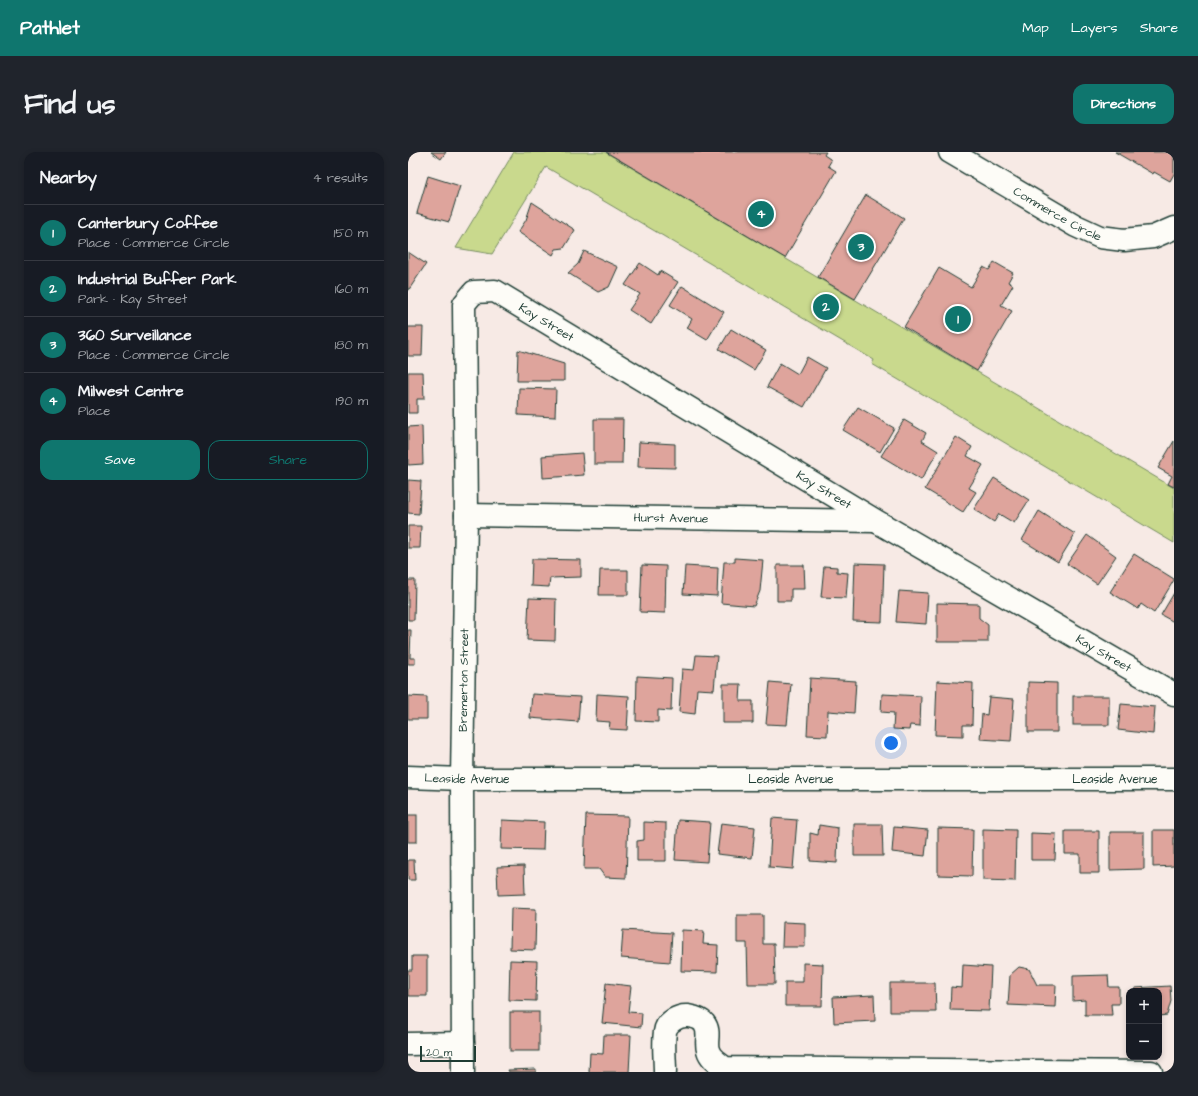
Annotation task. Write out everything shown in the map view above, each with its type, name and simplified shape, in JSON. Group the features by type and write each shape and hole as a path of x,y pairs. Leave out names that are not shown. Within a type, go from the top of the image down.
{"street":[{"name":"Commerce Circle","path":"950,152 1076,226 1100,237 1124,240 1146,238 1153,237 1174,228"},
{"name":"Kay Street","path":"474,292 495,291 876,521 1174,694"},
{"name":"Bremerton Street","path":"463,1072 462,779 466,515 464,304 474,292"},
{"name":"Hurst Avenue","path":"466,515 876,521"},
{"name":"Leaside Avenue","path":"408,777 462,779 1174,779"},
{"path":"665,1072 665,1031 668,1024 676,1018 685,1016 695,1017 704,1022 708,1029 708,1051 722,1070 1151,1072"},
{"path":"408,1044 463,1043"}],"green space":[{"path":"514,152 605,152 1174,488 1174,543 872,364 874,360 546,167 492,254 456,248"}],"building":[{"path":"431,152 446,152 441,159"},
{"path":"606,152 826,152 824,155 831,161 828,166 836,171 785,258"},
{"path":"1115,152 1171,152 1174,154 1174,174 1170,181 1154,172 1153,174"},
{"path":"428,176 460,186 449,222 417,213"},
{"path":"866,195 904,218 855,299 818,277"},
{"path":"532,202 575,230 564,248 556,249 553,255 518,232 526,220"},
{"path":"584,251 618,267 609,287 598,292 568,273 578,264"},
{"path":"408,252 426,264 408,291"},
{"path":"994,262 1013,273 1008,282 1013,285 1001,305 1012,311 977,371 904,327 939,268 971,287 983,267 989,270"},
{"path":"640,263 658,275 660,271 678,282 651,324 629,310 640,294 625,285"},
{"path":"682,286 724,312 707,340 687,328 692,319 670,305"},
{"path":"408,327 423,327 422,356 408,356"},
{"path":"731,329 766,350 754,370 719,349"},
{"path":"518,350 564,364 564,381 517,381"},
{"path":"807,357 826,368 804,407 767,387 780,363 798,374"},
{"path":"408,372 423,372 424,399 417,399 417,413 408,413"},
{"path":"519,388 556,389 555,417 518,415"},
{"path":"858,407 894,428 880,452 843,430"},
{"path":"594,419 623,419 622,464 594,464"},
{"path":"904,420 926,433 922,441 938,451 921,480 881,456"},
{"path":"422,426 423,464 408,465 408,427"},
{"path":"956,437 972,447 967,456 983,465 969,488 976,492 963,512 925,489"},
{"path":"1174,441 1174,487 1168,484 1172,476 1158,468"},
{"path":"639,442 675,444 675,468 638,467"},
{"path":"582,453 584,475 543,478 542,456"},
{"path":"994,478 1029,500 1014,523 999,514 994,522 974,509"},
{"path":"408,480 421,481 419,514 408,513"},
{"path":"1039,511 1075,534 1058,562 1022,540"},
{"path":"408,526 421,526 420,548 408,548"},
{"path":"1087,535 1116,556 1097,584 1067,564"},
{"path":"1134,554 1174,579 1154,613 1141,604 1138,609 1110,592"},
{"path":"735,558 763,560 760,591 754,606 721,603 724,562 735,562"},
{"path":"532,559 581,560 581,577 550,578 549,587 531,586"},
{"path":"855,563 884,564 882,622 853,621"},
{"path":"642,565 666,566 665,613 640,612"},
{"path":"777,565 804,565 805,589 791,589 791,601 777,601"},
{"path":"685,566 718,568 717,596 683,594"},
{"path":"824,566 837,567 837,572 848,573 846,598 821,597"},
{"path":"600,570 628,570 628,595 599,595"},
{"path":"408,580 415,580 414,620 408,620"},
{"path":"899,591 928,593 926,624 896,622"},
{"path":"1174,593 1174,622 1161,615"},
{"path":"529,598 556,599 555,641 527,640"},
{"path":"937,603 979,604 979,618 988,625 988,642 937,642"},
{"path":"408,630 411,630 410,658 415,658 415,664 408,664"},
{"path":"696,655 717,656 714,690 697,689 695,714 679,712 682,669 694,670"},
{"path":"637,676 672,678 671,711 658,710 658,722 636,721"},
{"path":"810,678 856,681 854,713 828,711 827,736 807,735"},
{"path":"937,681 973,683 972,725 963,725 963,736 935,735"},
{"path":"770,682 791,684 787,725 766,724"},
{"path":"1028,682 1057,683 1057,732 1028,732"},
{"path":"723,684 741,684 740,701 753,701 753,723 723,723"},
{"path":"532,694 580,697 578,722 530,718"},
{"path":"597,694 629,696 627,730 609,729 610,722 596,721"},
{"path":"882,694 921,696 920,726 910,725 909,730 893,729 894,713 881,712"},
{"path":"408,696 427,697 427,719 408,719"},
{"path":"1073,696 1109,696 1109,725 1073,725"},
{"path":"989,697 1014,699 1011,741 980,739 982,714 987,715"},
{"path":"1121,704 1155,707 1153,734 1118,730"},
{"path":"408,815 417,815 417,842 408,842"},
{"path":"586,815 628,816 626,878 605,877 599,869 584,869"},
{"path":"772,818 797,820 793,869 769,867"},
{"path":"502,820 544,822 543,850 501,849"},
{"path":"678,820 710,822 707,862 675,860"},
{"path":"644,822 666,823 666,861 637,861 637,841 644,840"},
{"path":"721,823 755,827 752,858 717,854"},
{"path":"854,824 882,824 883,856 854,856"},
{"path":"819,825 838,828 837,863 810,861 810,833 818,835"},
{"path":"894,827 928,830 925,856 892,852"},
{"path":"938,828 973,829 972,876 938,875"},
{"path":"983,829 1016,830 1015,881 983,880"},
{"path":"1153,830 1174,830 1174,866 1153,867"},
{"path":"1065,831 1099,831 1099,873 1080,873 1080,854 1065,854"},
{"path":"1110,832 1144,832 1144,869 1110,870"},
{"path":"1031,833 1056,834 1055,860 1031,860"},
{"path":"408,860 414,860 415,880 408,880"},
{"path":"524,866 525,894 498,895 497,867"},
{"path":"511,908 536,909 535,950 510,949"},
{"path":"737,915 763,915 763,944 774,944 775,984 748,984 747,943 737,943"},
{"path":"783,922 805,923 805,947 782,947"},
{"path":"623,930 672,933 670,962 621,958"},
{"path":"682,930 704,931 703,944 718,945 717,972 681,971"},
{"path":"412,956 427,956 427,996 408,996 408,970 412,970"},
{"path":"510,960 537,961 536,1001 509,1000"},
{"path":"803,963 823,964 822,1006 785,1006 785,982 803,982"},
{"path":"963,965 991,967 989,1011 950,1010 951,987 962,988"},
{"path":"1019,967 1029,969 1037,985 1056,985 1055,1007 1008,1005 1010,975"},
{"path":"1108,975 1109,987 1119,987 1119,1004 1111,1004 1112,1015 1085,1015 1085,1000 1073,1001 1073,976"},
{"path":"606,983 631,986 628,1012 642,1013 641,1027 602,1023"},
{"path":"890,983 935,983 936,1012 890,1012"},
{"path":"1170,986 1171,1001 1167,1015 1162,1016 1162,988 1135,988"},
{"path":"874,995 875,1021 834,1023 833,997"},
{"path":"510,1012 539,1012 539,1051 510,1051"},
{"path":"604,1035 631,1035 629,1072 589,1072 590,1053 603,1054"},
{"path":"536,1069 536,1072 509,1072 508,1070"}],"place":[{"name":"Milwest Centre","path":"761,214"},
{"name":"360 Surveillance","path":"861,247"},
{"name":"Industrial Buffer Park","path":"826,307"},
{"name":"Canterbury Coffee","path":"958,319"}]}
